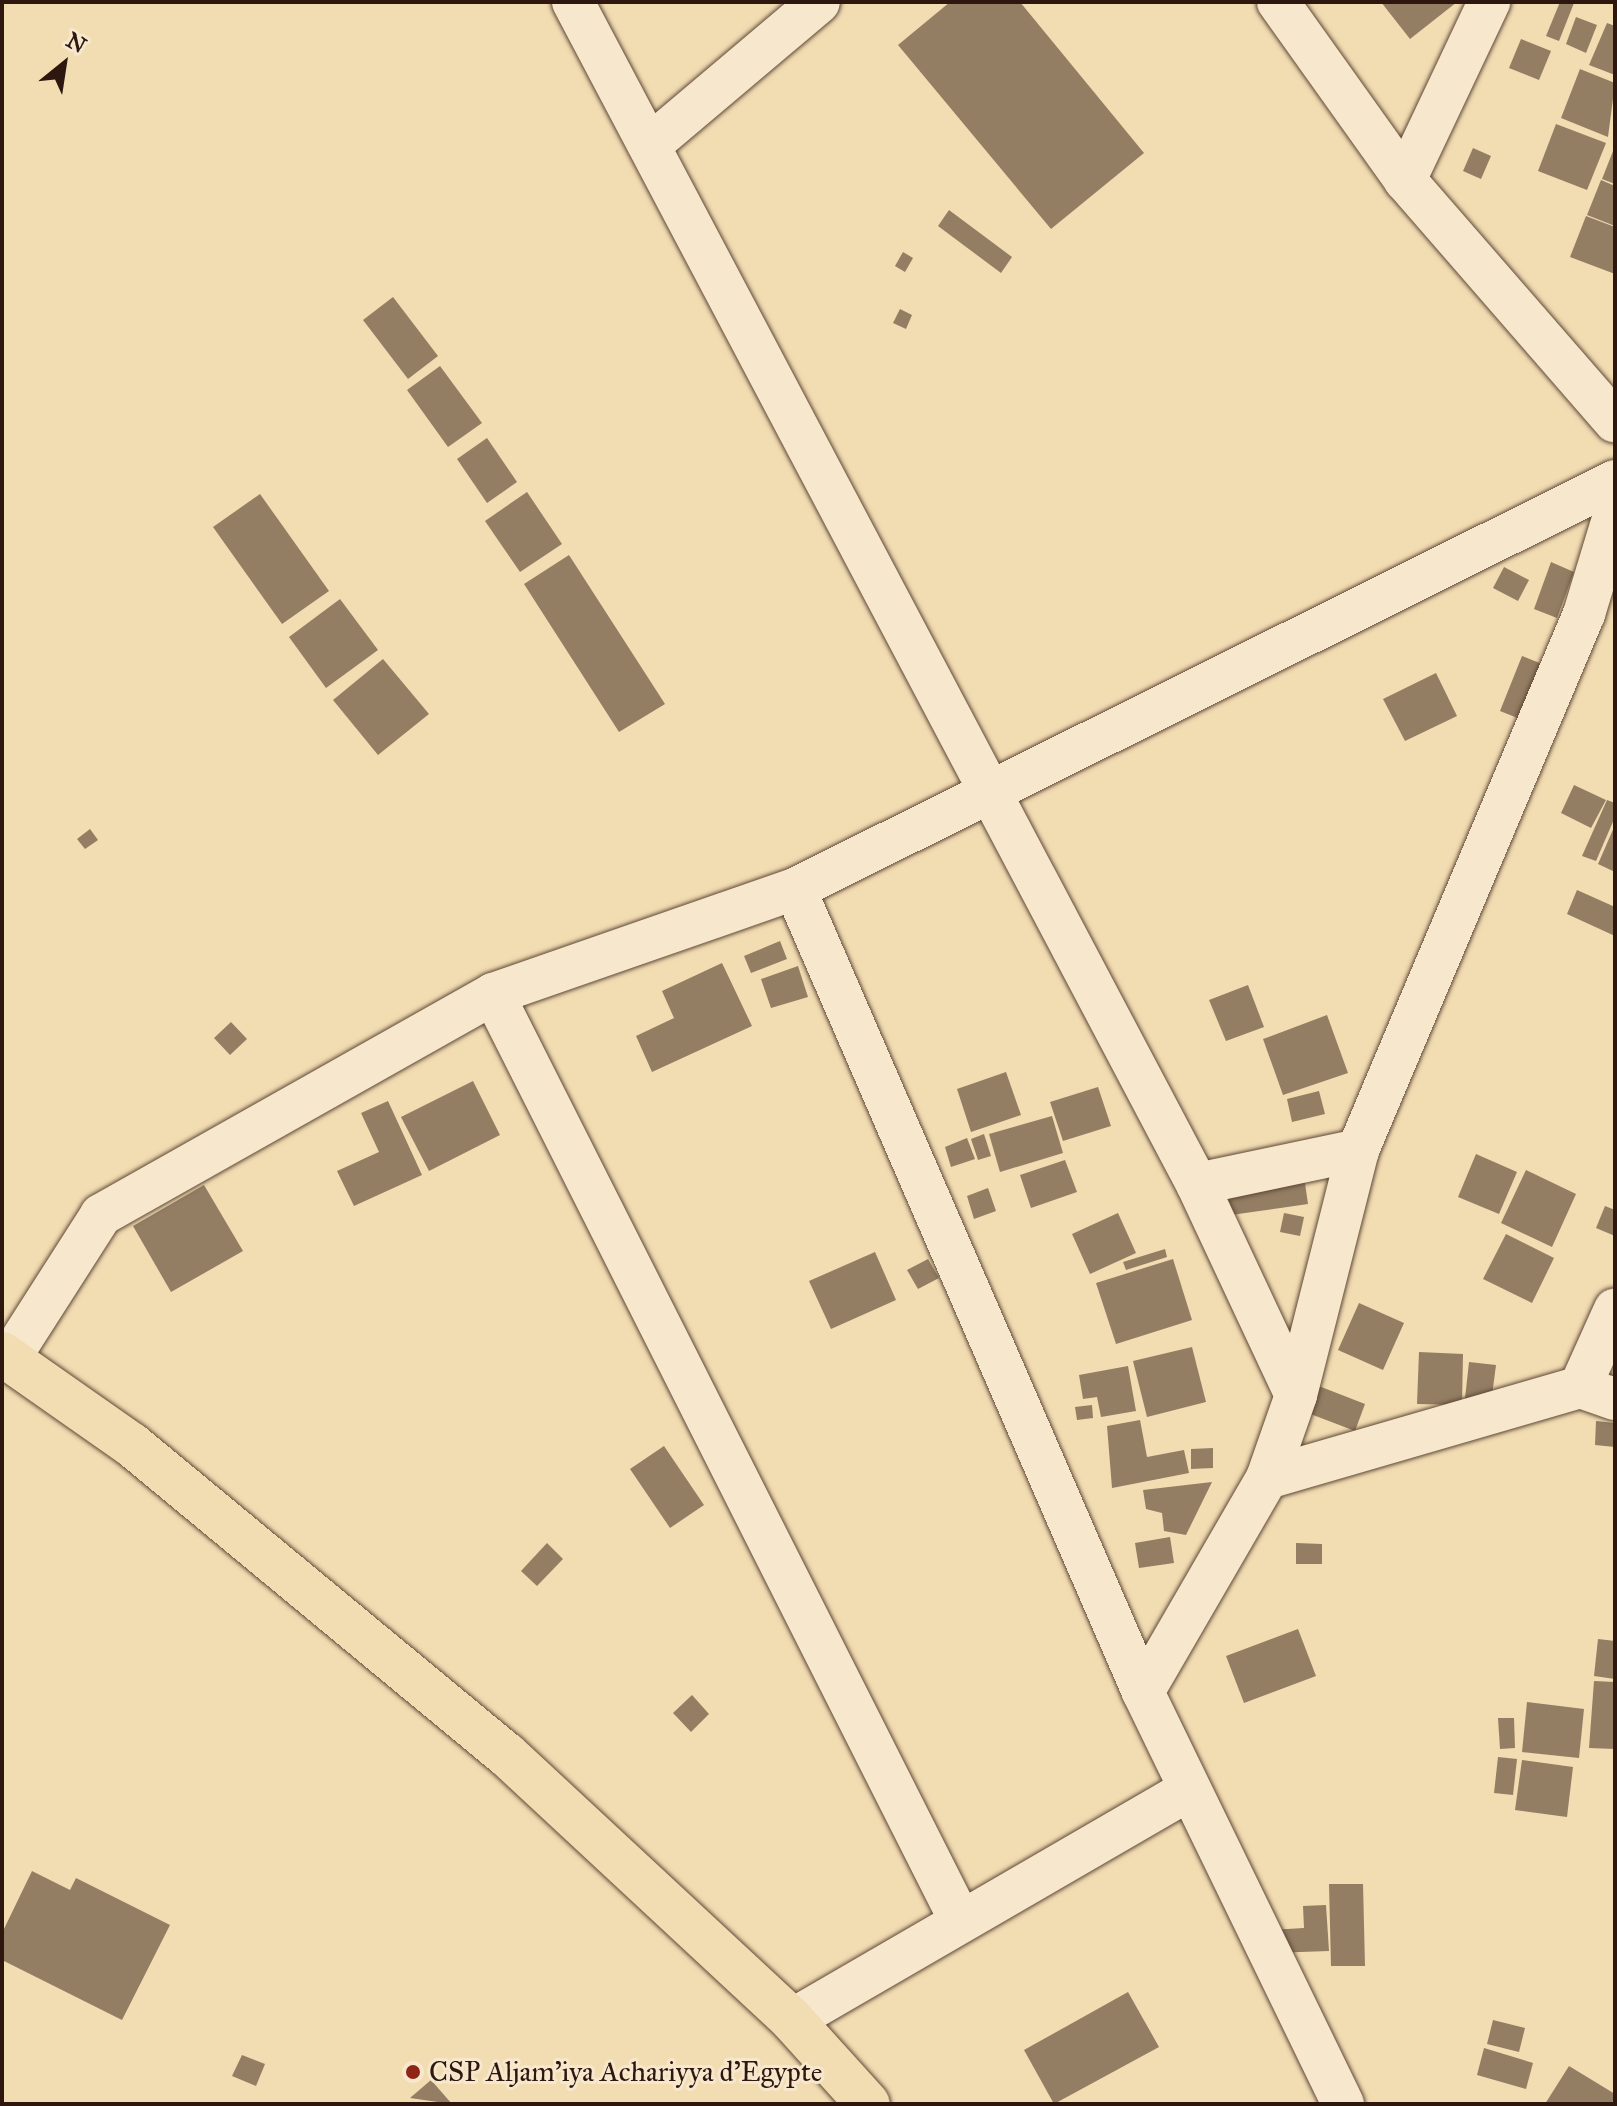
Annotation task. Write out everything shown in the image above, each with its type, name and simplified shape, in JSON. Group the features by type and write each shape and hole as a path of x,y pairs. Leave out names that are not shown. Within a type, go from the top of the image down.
{"highway":[{"path":"6,1356 132,1445 344,1614 792,2020 868,2104"}],"street":[{"path":"573,2 986,793 1197,1184 1296,1395"},
{"path":"650,145 819,2"},
{"path":"1278,2 1405,180 1615,422"},
{"path":"1405,180 1489,2"},
{"path":"6,1356 101,1215 493,994 795,889 1615,481"},
{"path":"1143,1692 1267,1478 1296,1395 1358,1150 1584,614 1615,512"},
{"path":"795,889 1143,1692 1343,2104"},
{"path":"493,994 960,1920"},
{"path":"1197,1184 1358,1150"},
{"path":"1267,1478 1598,1393 1615,1309"},
{"path":"792,2020 1188,1790"}],"building":[{"path":"950,2 1020,2 1144,153 1051,229 898,45"},
{"path":"1381,2 1457,2 1410,39"},
{"path":"1560,2 1574,3 1559,41 1546,36"},
{"path":"1576,17 1597,25 1586,53 1566,44"},
{"path":"1607,23 1615,26 1615,75 1589,65"},
{"path":"1521,39 1551,51 1539,80 1509,68"},
{"path":"1580,69 1615,83 1608,137 1561,118"},
{"path":"1556,124 1606,143 1587,190 1538,171"},
{"path":"1615,146 1615,184 1602,179"},
{"path":"1473,148 1491,156 1481,179 1463,171"},
{"path":"1601,180 1615,186 1615,226 1587,215"},
{"path":"949,210 1012,257 1001,273 938,226"},
{"path":"1586,216 1615,227 1615,274 1570,257"},
{"path":"903,252 913,258 905,272 895,266"},
{"path":"393,297 438,356 408,379 363,320"},
{"path":"900,309 912,315 906,329 893,323"},
{"path":"440,366 482,423 448,447 407,390"},
{"path":"487,438 517,482 487,503 457,459"},
{"path":"527,492 562,544 520,572 485,521"},
{"path":"260,494 329,591 282,624 213,527"},
{"path":"569,555 665,704 619,732 524,584"},
{"path":"1551,562 1574,572 1557,618 1534,609"},
{"path":"1504,567 1529,580 1518,601 1493,588"},
{"path":"340,599 378,650 326,688 289,637"},
{"path":"1522,656 1547,666 1525,721 1500,711"},
{"path":"383,659 429,714 378,755 333,700"},
{"path":"1436,673 1457,716 1405,741 1383,699"},
{"path":"1574,785 1606,800 1591,828 1561,813"},
{"path":"1607,800 1615,803 1615,817 1596,861 1582,856"},
{"path":"1615,825 1615,872 1598,864"},
{"path":"90,829 98,840 85,849 77,839"},
{"path":"1577,890 1615,907 1615,936 1567,914"},
{"path":"780,941 787,959 751,973 744,956"},
{"path":"722,963 752,1026 652,1072 636,1036 674,1018 662,991"},
{"path":"798,966 808,997 771,1008 761,979"},
{"path":"1248,985 1264,1027 1226,1041 1209,1000"},
{"path":"1327,1015 1348,1073 1283,1095 1263,1039"},
{"path":"231,1022 247,1039 230,1055 214,1038"},
{"path":"1006,1072 1021,1115 971,1132 957,1089"},
{"path":"473,1081 500,1135 429,1171 401,1117"},
{"path":"1098,1087 1111,1126 1063,1141 1050,1102"},
{"path":"1319,1091 1325,1114 1292,1122 1287,1099"},
{"path":"388,1101 422,1175 354,1206 337,1171 379,1152 361,1113"},
{"path":"1052,1116 1063,1153 1000,1172 989,1134"},
{"path":"984,1134 991,1156 978,1160 971,1139"},
{"path":"967,1138 975,1159 951,1167 945,1147"},
{"path":"1476,1154 1517,1172 1499,1214 1458,1197"},
{"path":"1065,1160 1077,1192 1031,1208 1020,1175"},
{"path":"1526,1170 1576,1194 1552,1247 1501,1223"},
{"path":"1304,1176 1308,1204 1231,1215 1227,1188"},
{"path":"204,1185 243,1251 171,1292 133,1226"},
{"path":"988,1188 996,1211 974,1219 967,1196"},
{"path":"1605,1206 1615,1210 1615,1236 1596,1228"},
{"path":"1118,1213 1136,1253 1090,1274 1072,1234"},
{"path":"1284,1213 1304,1217 1300,1236 1280,1232"},
{"path":"1506,1234 1554,1258 1532,1303 1483,1279"},
{"path":"1165,1249 1167,1257 1126,1270 1123,1262"},
{"path":"875,1252 896,1300 831,1329 809,1281"},
{"path":"928,1259 939,1278 918,1289 907,1270"},
{"path":"1173,1259 1192,1320 1116,1344 1096,1283"},
{"path":"1359,1303 1404,1323 1383,1370 1338,1350"},
{"path":"1192,1347 1206,1402 1147,1417 1133,1361"},
{"path":"1419,1352 1463,1354 1462,1405 1417,1404"},
{"path":"1469,1362 1496,1365 1490,1411 1464,1408"},
{"path":"1128,1366 1136,1411 1101,1417 1097,1397 1083,1399 1079,1375"},
{"path":"1311,1383 1365,1404 1355,1431 1300,1410"},
{"path":"1092,1405 1093,1418 1077,1420 1075,1407"},
{"path":"1140,1420 1147,1457 1184,1450 1189,1473 1112,1488 1107,1426"},
{"path":"1596,1421 1615,1423 1615,1447 1595,1445"},
{"path":"664,1446 704,1505 670,1528 630,1469"},
{"path":"1213,1448 1213,1468 1191,1469 1191,1449"},
{"path":"1212,1482 1186,1535 1164,1531 1162,1513 1146,1509 1143,1490"},
{"path":"1170,1537 1174,1563 1139,1568 1135,1543"},
{"path":"547,1543 563,1559 537,1586 521,1571"},
{"path":"1296,1543 1322,1544 1322,1564 1296,1564"},
{"path":"1298,1629 1316,1676 1244,1703 1226,1656"},
{"path":"1598,1639 1615,1641 1615,1679 1594,1676"},
{"path":"1594,1681 1615,1682 1615,1749 1589,1748"},
{"path":"692,1695 709,1714 691,1732 673,1713"},
{"path":"1527,1702 1584,1709 1579,1758 1522,1752"},
{"path":"1498,1718 1514,1718 1515,1748 1500,1749"},
{"path":"1498,1757 1517,1759 1513,1795 1494,1793"},
{"path":"1522,1760 1573,1767 1567,1817 1515,1810"},
{"path":"32,1871 70,1890 76,1878 170,1925 122,2020 2,1960 2,1933"},
{"path":"1329,1884 1363,1884 1365,1966 1331,1966"},
{"path":"1326,1905 1329,1951 1271,1953 1270,1930 1304,1928 1303,1906"},
{"path":"1128,1992 1159,2047 1054,2104 1024,2050"},
{"path":"1493,2020 1525,2028 1519,2052 1487,2044"},
{"path":"1484,2048 1533,2063 1526,2089 1477,2075"},
{"path":"242,2055 265,2064 256,2086 232,2076"},
{"path":"1569,2066 1615,2094 1612,2104 1545,2104"},
{"path":"431,2080 452,2104 410,2098"}],"place":[{"name":"CSP Aljam'iya Achariyya d'Egypte","path":"413,2072"}]}
